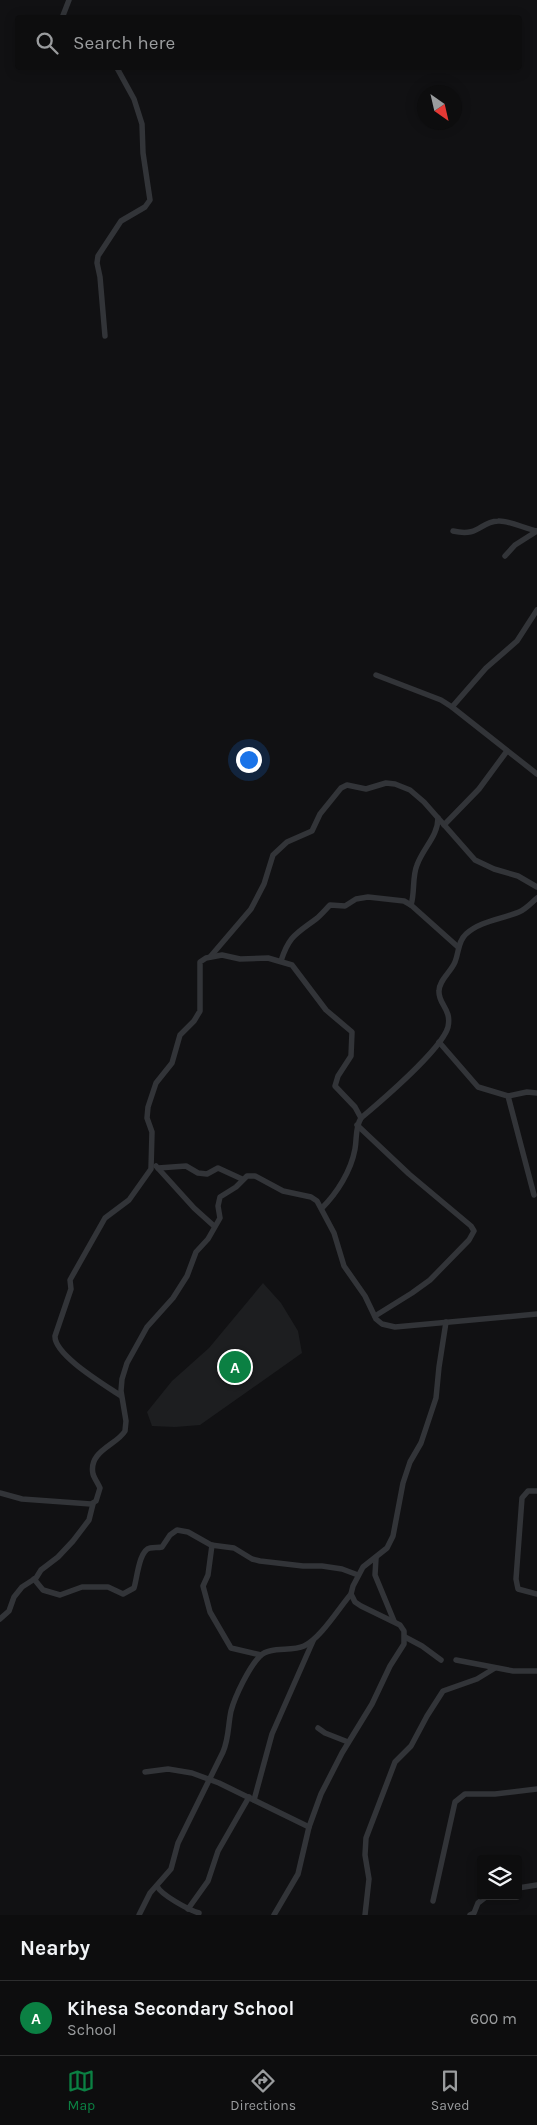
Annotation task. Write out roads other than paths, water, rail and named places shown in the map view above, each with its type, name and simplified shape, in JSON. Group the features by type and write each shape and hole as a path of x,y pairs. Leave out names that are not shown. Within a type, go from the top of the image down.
{"street":[{"path":"63,15 69,0"},
{"path":"105,336 97,263 98,256 120,220 145,207 150,200 143,153 142,124 134,99 118,70"},
{"path":"453,531 466,534 472,533 489,524 501,521 537,531"},
{"path":"505,556 515,545 537,531"},
{"path":"452,707 486,668 517,641 537,610"},
{"path":"376,675 441,700 482,728 537,774"},
{"path":"444,825 489,777 508,751"},
{"path":"210,957 251,909 264,884 273,855 287,842 312,831 320,814 344,786 366,789 386,783 395,784 410,790 475,860 494,869 518,876 537,887"},
{"path":"411,905 415,891 416,868 437,828 438,818"},
{"path":"281,961 289,940 294,934 319,917 330,905 345,906 356,899 368,897 404,901 458,947"},
{"path":"322,1208 333,1196 344,1177 355,1147 357,1125 361,1118 439,1042 447,1029 448,1012 439,994 439,990 445,976 454,963 458,947 466,934 475,928 521,911 537,898"},
{"path":"121,1396 94,1379 66,1356 55,1339 71,1289 70,1280 79,1264 105,1218 132,1197 136,1188 149,1172 152,1164 152,1132 147,1118 148,1107 158,1078 168,1070 172,1063 180,1035 194,1022 200,1011 202,997 199,967 203,959 227,956 240,959 260,958 281,961 296,967 326,1010 352,1032 351,1056 334,1086 355,1107 361,1118"},
{"path":"439,1042 478,1087 508,1096 527,1092 537,1093"},
{"path":"508,1096 534,1195"},
{"path":"357,1125 409,1174 471,1226 474,1231 464,1246 430,1280 412,1294 375,1316"},
{"path":"152,1164 214,1226"},
{"path":"158,1168 186,1166 198,1173 207,1174 218,1168 242,1180"},
{"path":"0,1618 10,1611 14,1597 22,1587 34,1579 43,1568 58,1557 89,1520 100,1488 93,1473 99,1453 125,1431 126,1421 121,1396 122,1379 127,1363 147,1327 173,1298 184,1280 196,1252 208,1239 220,1218 218,1206 220,1197 236,1187 247,1176 255,1176 283,1191 313,1198 322,1208 334,1233 344,1266 382,1324 395,1327 537,1314"},
{"path":"188,1910 208,1882 218,1851 251,1798 272,1734 313,1641 351,1594 363,1567 387,1548 390,1542 405,1476 420,1443 436,1398 446,1322"},
{"path":"537,1490 528,1491 522,1498 516,1579 518,1589 537,1594"},
{"path":"0,1494 22,1499 93,1504"},
{"path":"34,1579 43,1590 60,1595 80,1587 106,1586 123,1594 134,1588 144,1551 149,1548 162,1547 170,1535 176,1531 188,1532 204,1543 234,1548 260,1561 303,1566 322,1566 342,1569 358,1575"},
{"path":"212,1545 208,1575 203,1586 210,1612 230,1648 261,1655"},
{"path":"376,1558 375,1575 394,1621"},
{"path":"274,1915 298,1874 309,1827 321,1794 348,1742 381,1688 390,1666 404,1644 405,1637 400,1625 354,1602 351,1594"},
{"path":"405,1637 422,1646 441,1660"},
{"path":"139,1915 150,1894 170,1869 178,1843 226,1743 233,1704 242,1685 261,1655 268,1652 297,1649 313,1641"},
{"path":"456,1660 522,1672 537,1671"},
{"path":"365,1915 369,1879 365,1855 366,1838 395,1762 411,1746 443,1691 477,1679 495,1668"},
{"path":"318,1728 325,1733 348,1742"},
{"path":"145,1772 180,1770 210,1779 309,1827"},
{"path":"433,1901 455,1802 465,1794 495,1794 537,1789"},
{"path":"522,1887 537,1885"},
{"path":"157,1886 161,1893 188,1910 199,1913"},
{"path":"470,1915 474,1913 478,1903 482,1900"}],"place":[{"name":"Kihesa Secondary School","path":"235,1367"}]}
